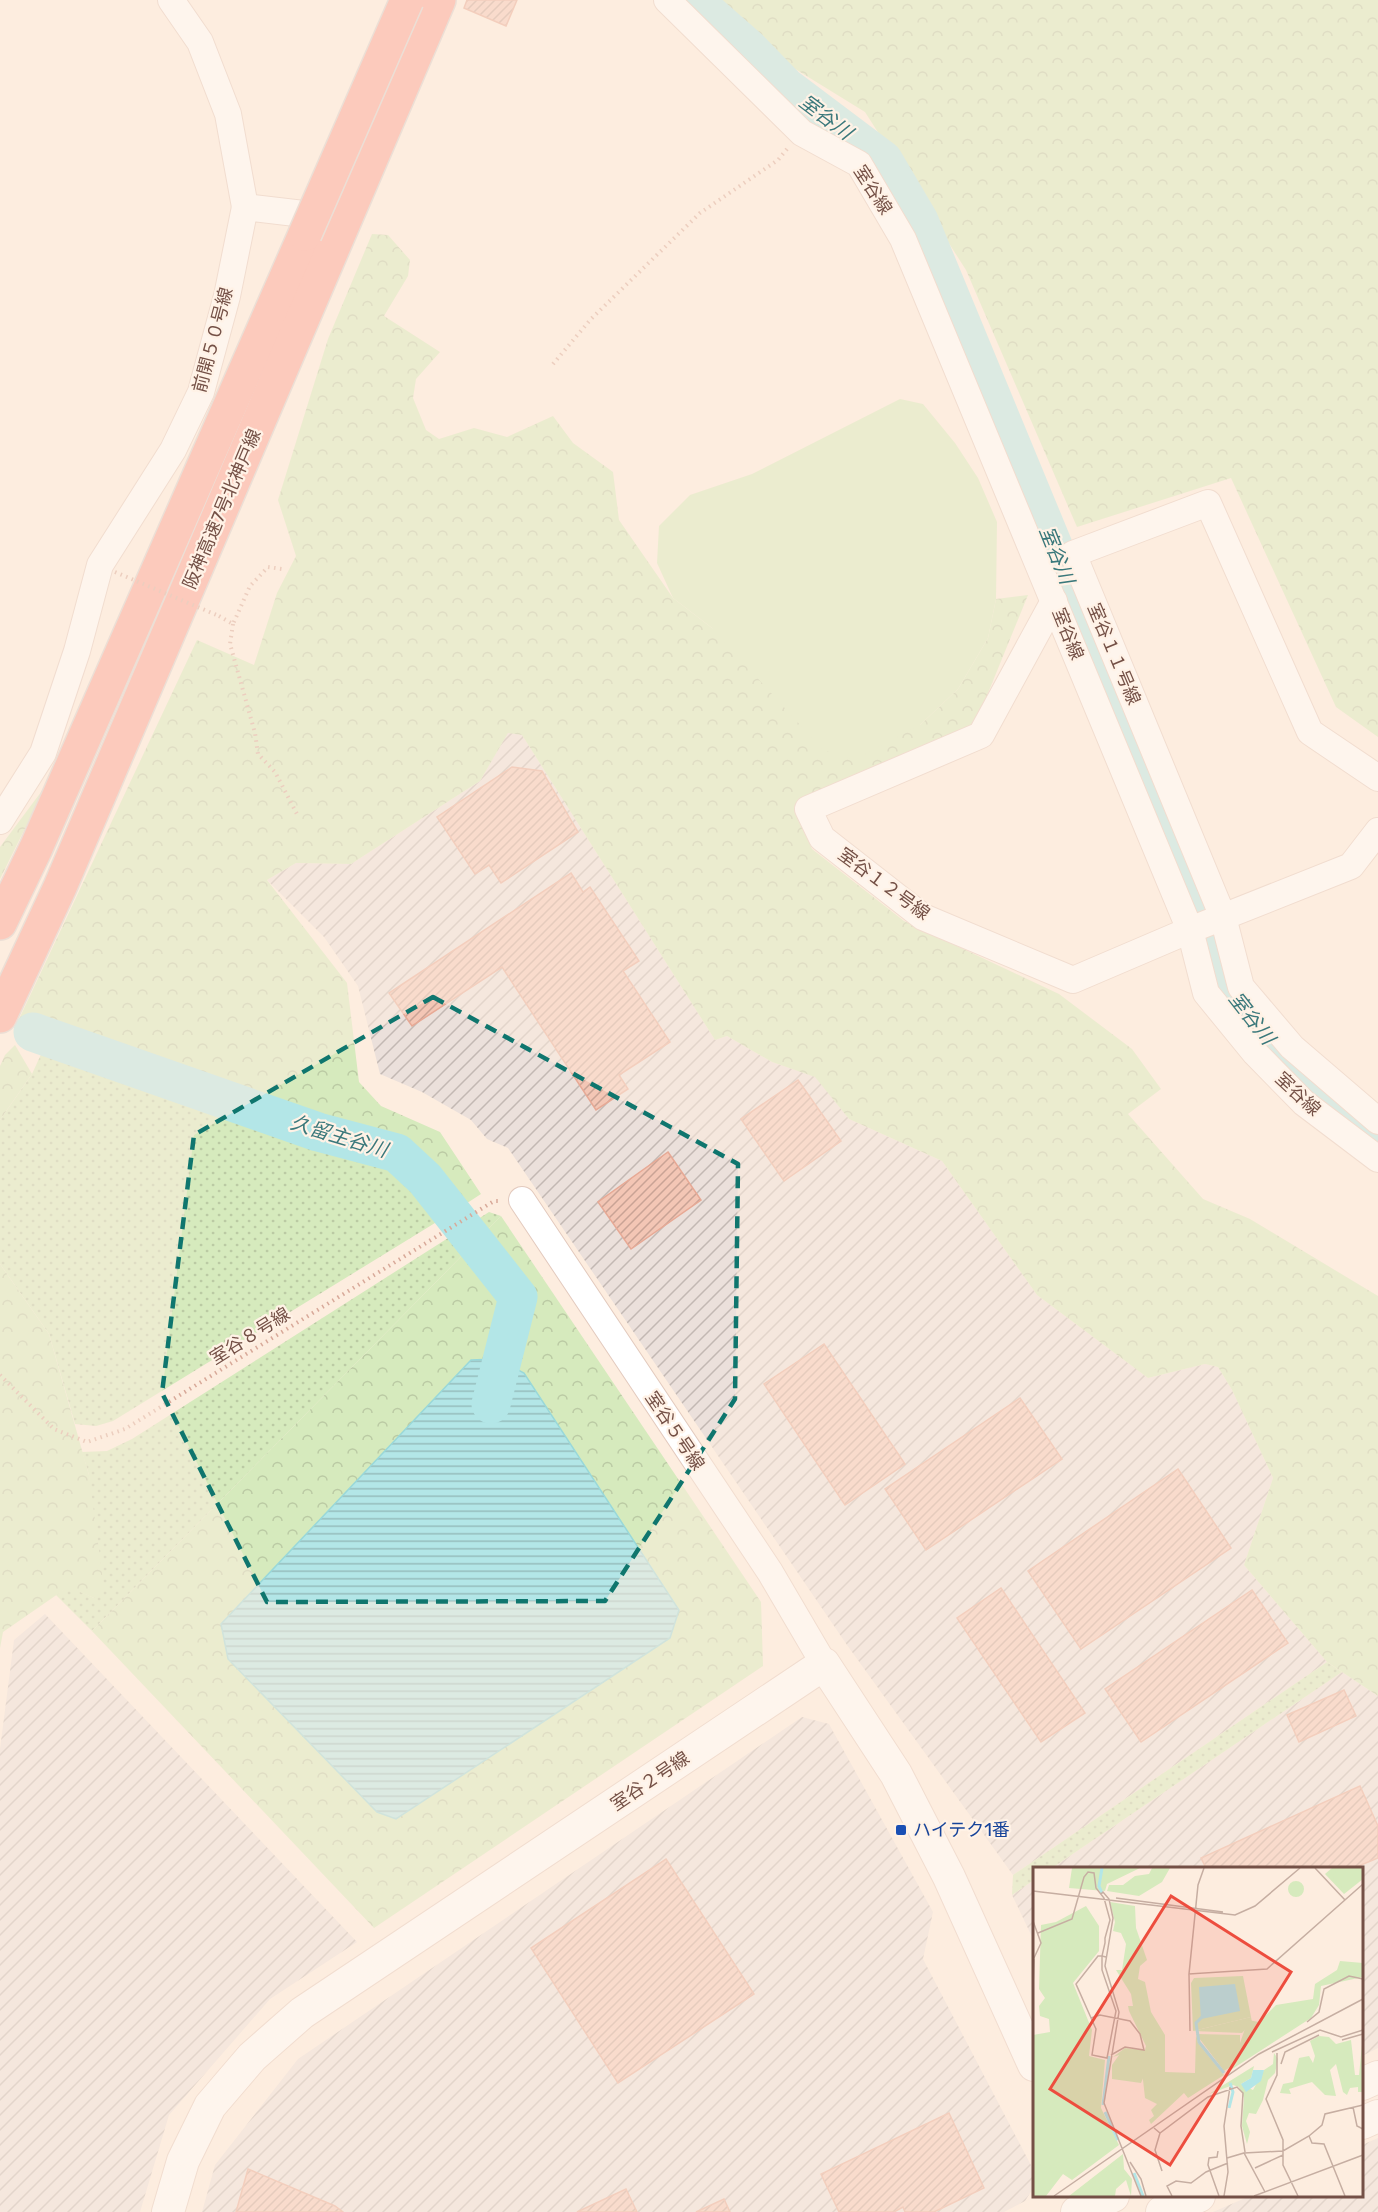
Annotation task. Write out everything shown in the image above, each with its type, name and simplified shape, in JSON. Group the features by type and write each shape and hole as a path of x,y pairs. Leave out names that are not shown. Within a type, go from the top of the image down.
{"highway":[{"name":"阪神高速7号北神戸線","path":"0,1016 60,887 320,239 407,0"},
{"name":"阪神高速7号北神戸線","path":"0,923 320,239 439,0"}],"street":[{"path":"171,0 200,42 228,114 245,207 331,217 420,0"},
{"name":"室谷線","path":"667,0 802,133 859,164 903,239 1190,930 1206,993 1248,1044 1304,1103 1378,1159"},
{"name":"前開５０号線","path":"0,821 43,753 77,651 100,565 173,450 201,392 227,296 245,207"},
{"name":"室谷１１号線","path":"1378,778 1310,732 1208,503 1072,554 1223,917 1241,987 1292,1047 1378,1121"},
{"name":"室谷１２号線","path":"1054,601 981,735 808,809 822,838 923,917 1073,980 1190,930 1351,866 1378,831"},
{"name":"室谷５号線","path":"522,1200 770,1572 825,1664"},
{"path":"825,1664 896,1774 949,1877 1033,2061"},
{"name":"室谷２号線","path":"168,2212 183,2161 210,2106 252,2057 302,2013 825,1664"},
{"path":"1363,2084 1378,2077"},
{"path":"1363,2123 1378,2116"},
{"path":"1162,2212 1197,2197"}],"path":[{"path":"553,364 591,319 700,213 778,160 802,133"},
{"path":"282,569 268,567 250,586 233,624 230,644 255,733 258,754 275,772 298,816"},
{"path":"116,572 233,624"},
{"name":"室谷８号線","path":"0,1376 54,1430 87,1442 124,1429 494,1201 522,1200"}],"highlighted area":[{"path":"433,997 738,1164 735,1399 605,1601 267,1602 162,1393 194,1135"}],"shaded area":[{"path":"508,732 522,735 715,1040 727,1036 772,1062 816,1077 849,1119 942,1161 1037,1295 1148,1378 1205,1364 1218,1367 1232,1390 1273,1478 1244,1565 1327,1662 1013,1875 847,1645 508,1148 487,1139 471,1120 422,1092 380,1074 358,986 324,937 267,880 296,863 351,864 480,781"},
{"path":"45,1614 357,1942 270,1999 169,2115 140,2212 0,2212 0,1749 14,1640"},
{"path":"1342,1672 1378,1696 1378,2048 1363,2056 1363,1867 1053,1867"},
{"path":"802,1717 829,1724 933,1912 923,1959 1033,2169 1033,2189 1025,2201 1004,2212 202,2212 215,2165 298,2059"},
{"path":"1033,1881 1033,1939 1012,1895"},
{"path":"1378,2138 1378,2212 1213,2212 1248,2197 1363,2197 1363,2145"}],"green space":[{"path":"683,0 1378,0 1378,737 1336,707 1231,478 1077,527 966,270 865,112"},
{"path":"372,234 388,235 410,260 408,276 384,316 440,352 416,379 413,398 426,430 439,439 474,428 507,437 553,416 573,443 613,472 619,520 673,598 712,628 920,725 958,689 988,638 996,599 1028,595 975,725 794,807 812,849 904,921 1059,994 1132,1049 1161,1089 1128,1114 1203,1199 1250,1219 1378,1296 1378,1696 1327,1662 1244,1565 1273,1478 1232,1390 1218,1367 1205,1364 1148,1378 1037,1295 942,1161 849,1119 815,1077 772,1062 727,1036 715,1040 522,735 508,733 480,781 351,864 296,863 267,880 347,983 359,1082 381,1106 440,1132 481,1194 461,1207 437,1173 402,1146 19,1019 197,640 254,665 277,593 296,556 278,500 328,339"},
{"path":"900,399 923,404 955,443 978,478 997,522 996,599 988,638 958,689 920,725 856,759 841,757 822,749 712,628 673,598 657,563 659,526 690,495 752,474"},
{"path":"47,784 0,879 0,847"},
{"path":"15,1045 32,1074 0,1120 0,1066 5,1055"},
{"path":"43,1050 153,1093 390,1165 405,1173 418,1189 440,1176 461,1207 113,1421 96,1426 75,1424 49,1334 0,1264 0,1120 32,1074"},
{"path":"489,1212 501,1216 92,1631 56,1595 68,1586 94,1598 89,1475 82,1452 107,1451 132,1439"},
{"path":"501,1216 761,1602 763,1666 374,1928 92,1631"},
{"path":"0,1264 49,1334 89,1475 104,1588 94,1598 68,1587 3,1632 0,1648"},
{"path":"1327,1662 1342,1672 1053,1867 1033,1867 1033,1881 1012,1895 1013,1875"}],"water":[{"path":"497,1359 524,1373 679,1610 670,1638 396,1819 377,1812 228,1659 221,1624 471,1360"}],"building":[{"path":"467,0 517,0 506,26 464,8"},
{"path":"512,767 542,771 578,832 501,883 489,865 475,874 437,817"},
{"path":"571,873 583,892 590,887 639,961 623,971 670,1042 619,1075 628,1089 596,1110 502,967 412,1026 389,993"},
{"path":"798,1080 841,1141 784,1181 741,1119"},
{"path":"668,1152 701,1200 631,1249 598,1202"},
{"path":"824,1344 905,1464 845,1505 764,1384"},
{"path":"1020,1398 1062,1459 926,1550 885,1489"},
{"path":"1178,1469 1231,1548 1081,1649 1028,1571"},
{"path":"1001,1588 1085,1713 1041,1742 957,1618"},
{"path":"1252,1590 1288,1643 1141,1742 1105,1689"},
{"path":"1344,1690 1356,1716 1299,1742 1287,1715"},
{"path":"1360,1786 1378,1826 1378,1858 1356,1867 1206,1867 1201,1858"},
{"path":"666,1859 754,1994 618,2083 531,1948"},
{"path":"949,2113 984,2188 934,2212 905,2212 903,2207 894,2212 839,2212 821,2174"},
{"path":"248,2169 335,2206 343,2212 236,2212"},
{"path":"626,2189 637,2212 577,2212"},
{"path":"724,2199 730,2212 696,2212"}],"waterway":[{"name":"室谷川","path":"693,0 749,49 786,87 883,160 919,221 1179,851 1227,988 1285,1059 1355,1125 1378,1142"},
{"name":"久留主谷川","path":"33,1032 318,1132 397,1153 425,1179 518,1297 491,1404"}],"place":[{"name":"ハイテク1番","path":"901,1830"}]}
